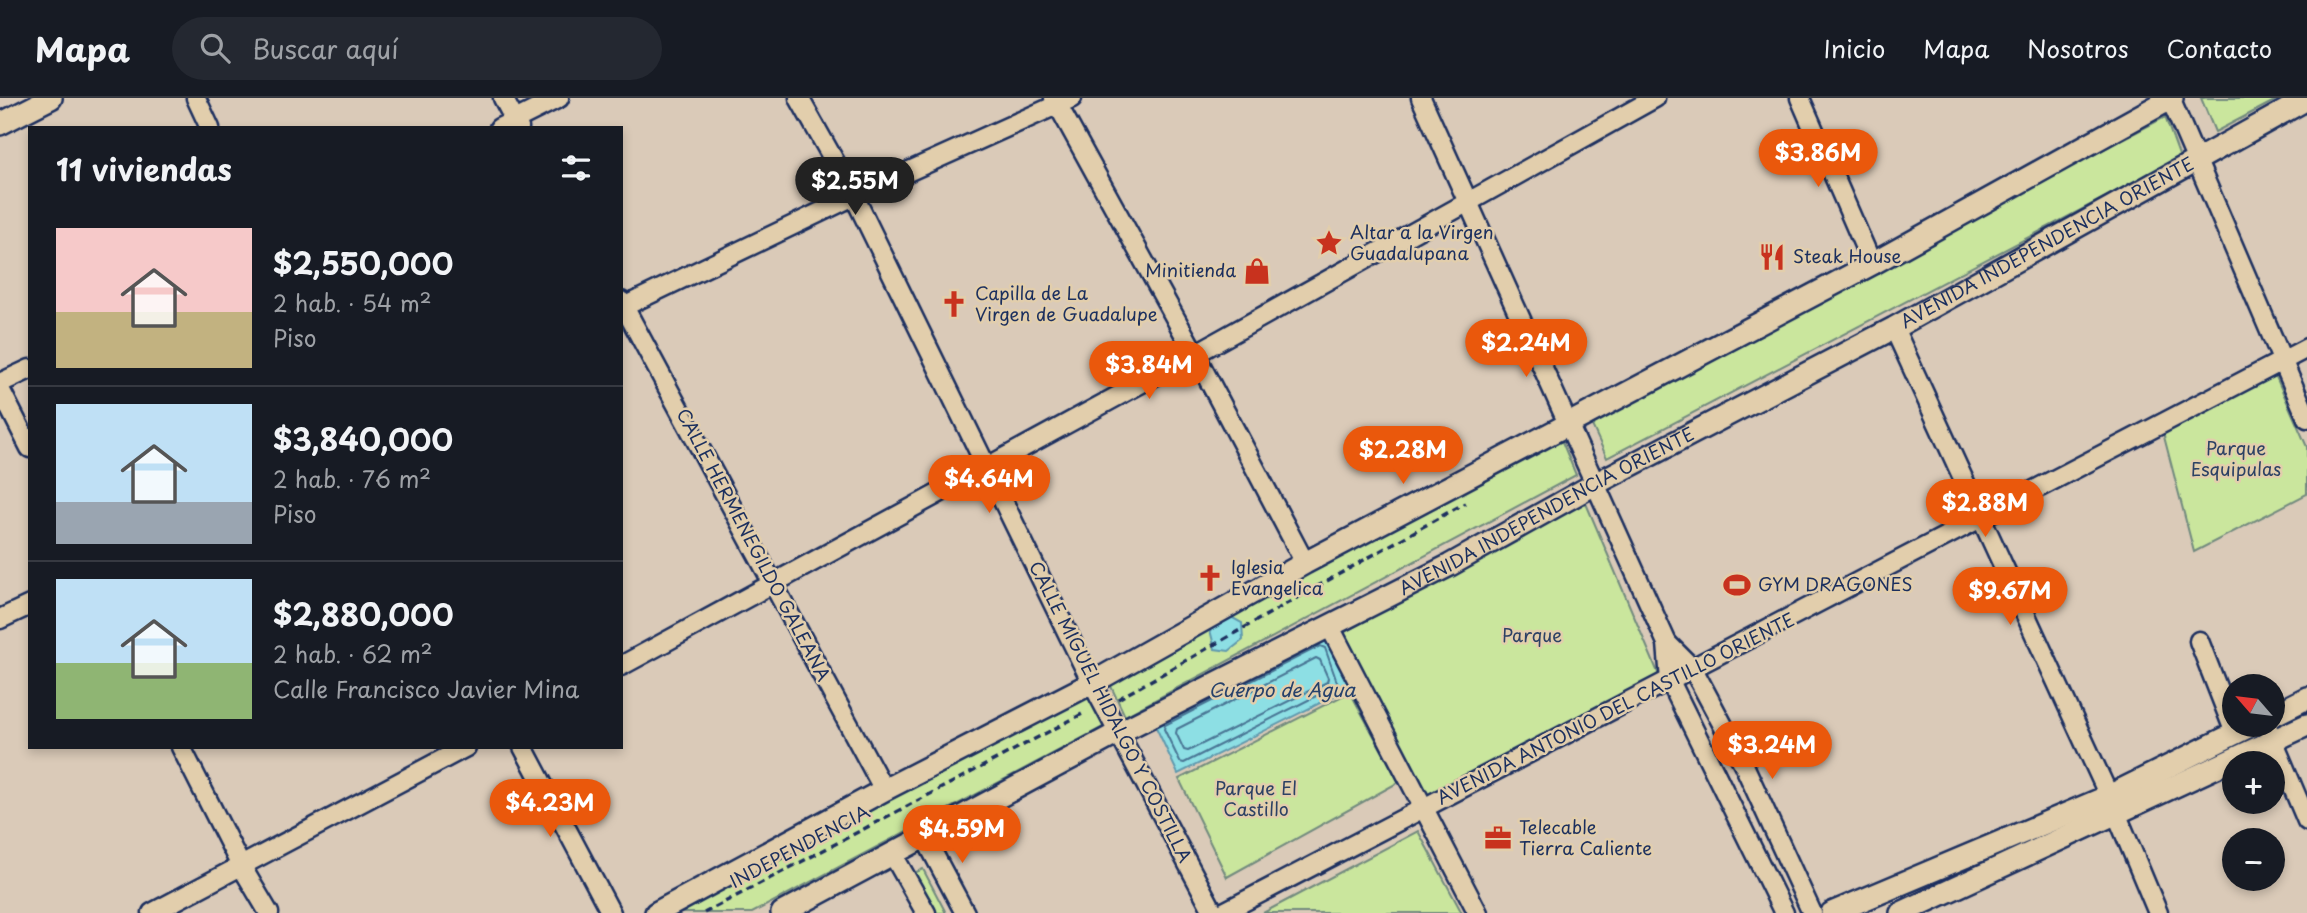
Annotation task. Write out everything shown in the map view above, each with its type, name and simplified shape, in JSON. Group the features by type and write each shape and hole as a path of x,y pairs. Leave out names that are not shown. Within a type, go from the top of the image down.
{"street":[{"path":"0,124 51,98"},
{"path":"196,98 209,126"},
{"path":"503,98 511,125 559,98"},
{"name":"CALLE MIGUEL HIDALGO Y COSTILLA","path":"799,98 854,197 1092,683 1214,913"},
{"path":"1421,98 1667,643 1670,681 1784,913"},
{"path":"623,665 1195,355 1655,98"},
{"path":"1800,98 1872,264"},
{"path":"656,913 884,790 1092,683 1305,563 1566,423 1872,264 2171,98 2307,418"},
{"name":"AVENIDA INDEPENDENCIA ORIENTE","path":"782,913 1118,733 1330,627 1595,484 1894,328 2307,99"},
{"path":"623,305 1061,100 1305,563"},
{"name":"CALLE HERMENEGILDO GALEANA","path":"623,307 884,790"},
{"path":"1894,328 2113,805 2158,913"},
{"name":"AVENIDA ANTONIO DEL CASTILLO ORIENTE","path":"1222,913 2307,348"},
{"path":"0,383 28,370"},
{"path":"0,389 28,444"},
{"path":"0,619 28,606"},
{"path":"1330,627 1478,913"},
{"path":"2199,641 2222,686"},
{"path":"1667,643 1693,669 1743,763 1812,913"},
{"path":"2286,708 2307,698"},
{"path":"2286,730 2307,725"},
{"path":"1832,913 1900,884 2113,805 2230,737"},
{"path":"1900,884 1906,911 2113,805 2261,737"},
{"path":"2272,737 2307,821"},
{"path":"182,749 240,864 270,913"},
{"path":"152,913 240,864 462,749"},
{"path":"524,749 611,913"},
{"path":"924,836 965,913"},
{"path":"892,853 926,913"}],"path":[{"path":"1116,700 1468,502"},
{"name":"INDEPENDENCIA","path":"704,913 1094,708"}],"green space":[{"path":"2201,98 2280,98 2215,132"},
{"path":"2165,117 2180,158 1607,458 1589,419"},
{"name":"Parque Esquipulas","path":"2273,370 2307,447 2307,494 2194,552 2161,425"},
{"path":"1558,432 1576,475 1125,716 1108,680"},
{"name":"Parque","path":"1585,501 1659,675 1424,799 1343,633"},
{"name":"Parque El Castillo","path":"1350,692 1399,782 1227,877 1179,779"},
{"path":"1086,693 1105,726 752,913 668,913"},
{"path":"1418,831 1462,913 1263,913"},
{"path":"923,869 946,913 934,913 914,873"}],"water":[{"path":"1231,617 1242,623 1243,640 1229,651 1215,649 1210,630"},
{"name":"Cuerpo de Agua","path":"1327,634 1350,688 1178,774 1154,723"}],"place":[{"name":"Altar a la Virgen Guadalupana","path":"1329,243"},
{"name":"Steak House","path":"1772,257"},
{"name":"Minitienda","path":"1257,271"},
{"name":"Capilla de La Virgen de Guadalupe","path":"954,304"},
{"name":"Iglesia Evangelica","path":"1210,578"},
{"name":"GYM DRAGONES","path":"1737,585"},
{"name":"Telecable Tierra Caliente","path":"1498,838"}]}
